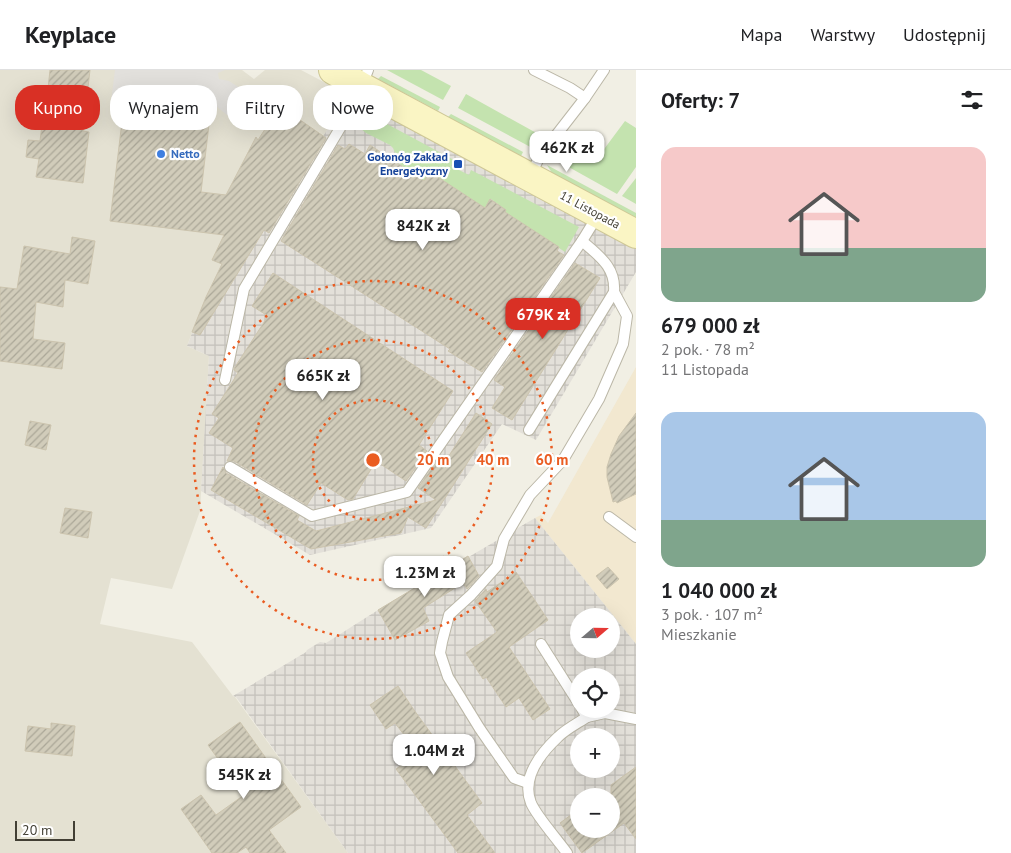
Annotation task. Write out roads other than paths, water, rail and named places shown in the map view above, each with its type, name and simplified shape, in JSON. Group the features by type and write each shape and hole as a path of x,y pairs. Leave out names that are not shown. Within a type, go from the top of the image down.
{"street":[{"name":"11 Listopada","path":"333,70 365,78 529,177 636,234"}],"lane":[{"path":"534,70 552,75 585,98"},
{"path":"529,177 540,156 604,70"},
{"path":"225,380 244,289 355,102 365,78"},
{"path":"230,467 312,516 407,492 582,241 598,214"},
{"path":"529,430 614,292 615,282 612,272 605,262 582,241"},
{"path":"528,783 514,778 480,729 448,677 440,654 442,642 449,615 471,595 497,566 504,538 530,495 563,460 599,399 624,344 627,316 614,292"},
{"path":"609,517 636,537"},
{"path":"541,644 570,690"},
{"path":"620,716 636,719"},
{"path":"567,853 532,804 528,794 528,783 534,765 558,736 578,718"}],"place":[{"name":"Netto","path":"161,154"},
{"name":"Gołonóg Zakład Energetyczny","path":"458,164"}]}
